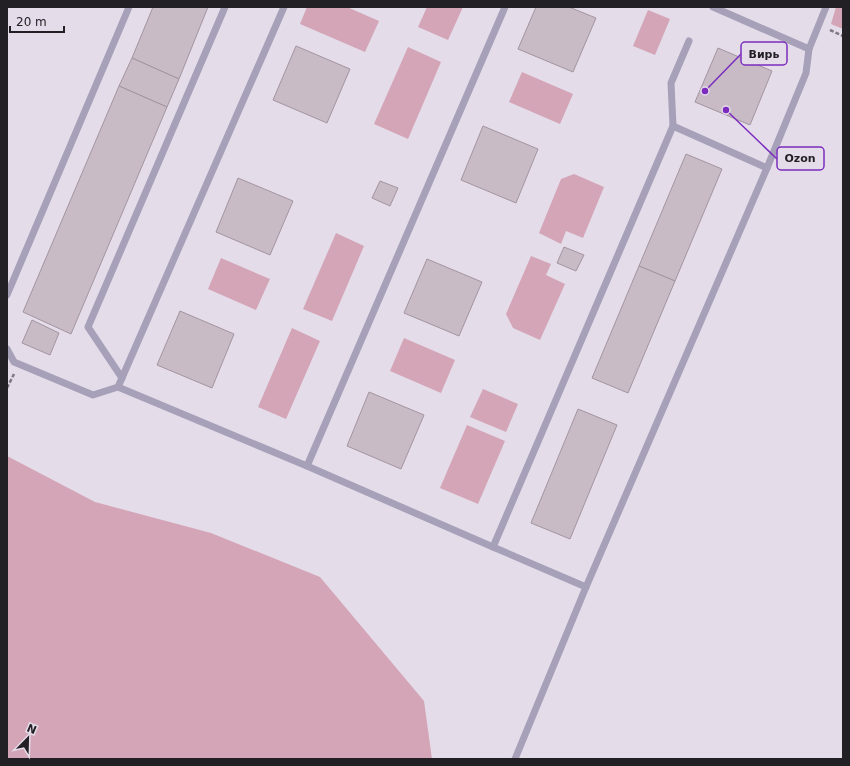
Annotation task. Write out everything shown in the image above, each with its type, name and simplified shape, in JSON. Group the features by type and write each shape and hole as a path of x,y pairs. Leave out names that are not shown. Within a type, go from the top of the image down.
{"lane":[{"path":"7,294 130,7"},
{"path":"122,378 88,327 225,7"},
{"path":"118,387 284,7"},
{"path":"307,466 505,7"},
{"path":"713,7 809,48"},
{"path":"515,759 586,587 767,168 806,73 809,48 826,7"},
{"path":"494,547 673,126 671,83 689,41"},
{"path":"673,126 767,168"},
{"path":"7,349 14,362 93,395 118,387 307,466 586,587"}],"shaded area":[{"path":"307,7 347,7 379,21 365,52 300,24"},
{"path":"427,7 463,7 448,40 418,27"},
{"path":"836,7 843,7 843,29 831,24"},
{"path":"648,10 670,19 655,55 633,46"},
{"path":"408,47 441,62 408,139 374,124"},
{"path":"522,72 573,94 560,124 509,102"},
{"path":"574,174 604,187 583,238 566,231 561,244 539,233 561,179"},
{"path":"336,233 364,246 332,321 303,309"},
{"path":"531,256 551,264 546,275 565,284 540,340 513,328 506,314"},
{"path":"221,258 270,279 256,310 208,289"},
{"path":"292,328 320,341 286,419 258,407"},
{"path":"404,338 455,360 441,393 390,371"},
{"path":"483,389 518,404 506,432 470,417"},
{"path":"467,425 505,441 478,504 440,488"},
{"path":"7,456 95,502 211,533 320,577 424,701 432,759 7,759"}],"building":[{"path":"153,7 208,7 179,79 132,58"},
{"path":"536,7 569,7 596,18 573,72 518,49"},
{"path":"296,46 350,69 327,123 273,100"},
{"path":"718,48 772,71 750,125 695,102"},
{"path":"132,58 179,79 167,107 119,86"},
{"path":"119,86 167,107 71,334 23,312"},
{"path":"483,126 538,149 516,203 461,180"},
{"path":"686,154 722,169 675,281 639,266"},
{"path":"238,178 293,201 270,255 216,232"},
{"path":"380,181 398,188 390,206 372,198"},
{"path":"564,247 584,255 576,271 557,263"},
{"path":"427,259 482,282 459,336 404,313"},
{"path":"639,266 675,281 628,393 592,378"},
{"path":"180,311 234,334 212,388 157,365"},
{"path":"32,320 59,333 50,355 22,343"},
{"path":"369,392 424,415 401,469 347,446"},
{"path":"578,409 617,425 570,539 531,523"}],"place":[{"name":"Вирь","path":"705,91"},
{"name":"Ozon","path":"726,110"}]}
